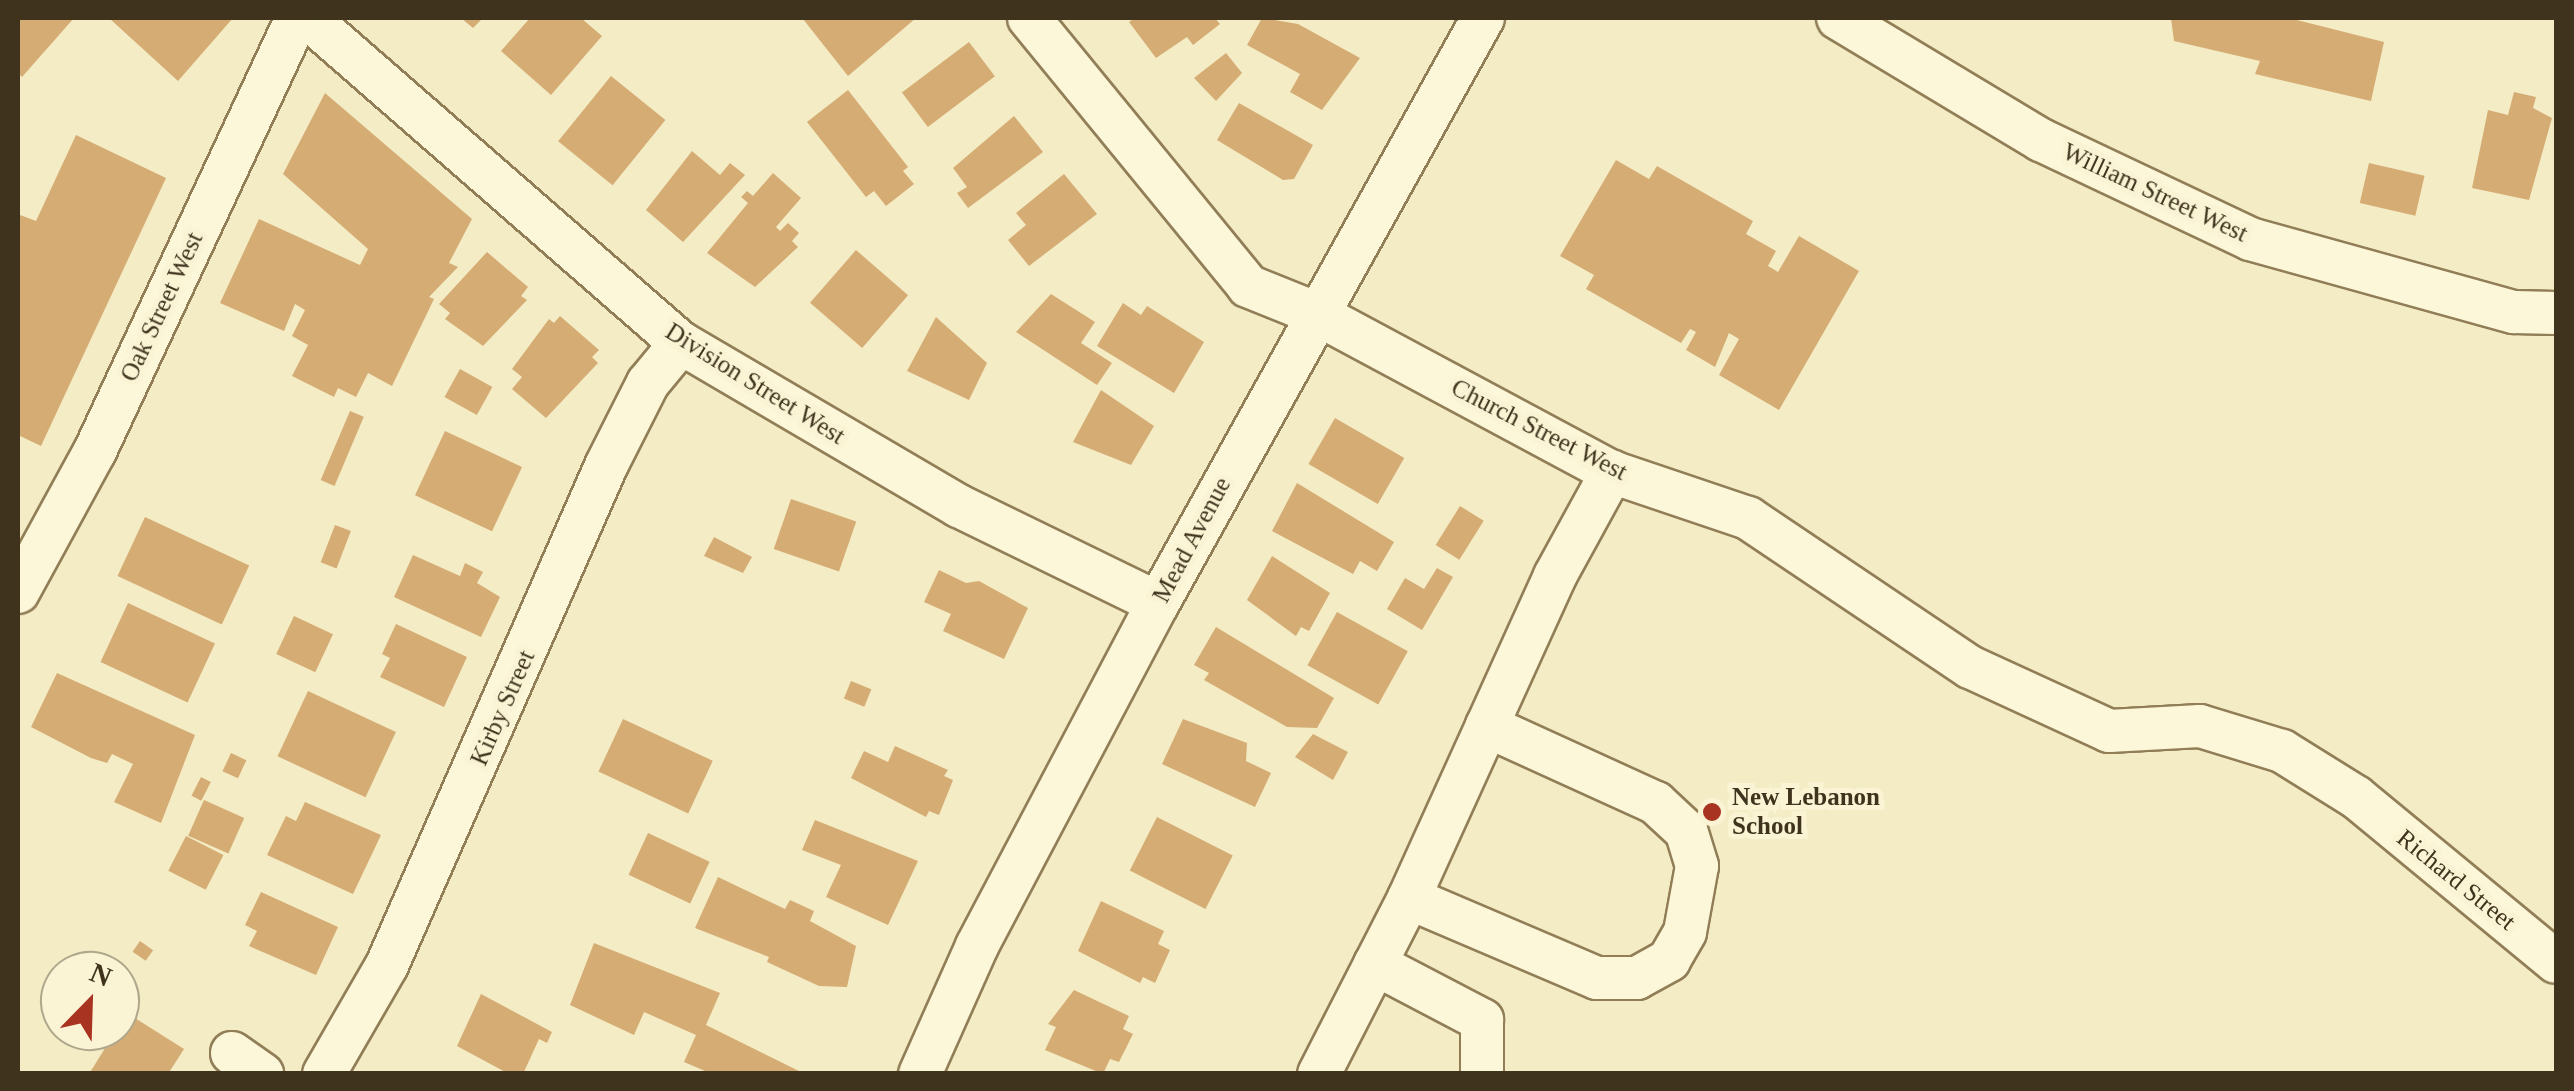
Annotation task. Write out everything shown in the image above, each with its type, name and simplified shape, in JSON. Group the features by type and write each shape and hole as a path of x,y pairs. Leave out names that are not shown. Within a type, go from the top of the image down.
{"street":[{"name":"Oak Street West","path":"18,592 95,451 297,18"},
{"name":"Division Street West","path":"308,18 681,343 959,506 1158,603"},
{"name":"Church Street West","path":"1029,18 1248,286 1315,313 1612,472 1748,518 1970,668 2109,731 2200,726 2240,735 2282,750 2356,798"},
{"name":"Mead Avenue","path":"920,1074 977,946 1158,603 1315,313 1483,18"},
{"name":"William Street West","path":"1838,18 2040,140 2232,231 2514,312 2556,313"},
{"name":"Kirby Street","path":"324,1074 386,965 606,466 648,383 681,343"},
{"path":"1320,1074 1409,898 1487,726 1612,472"},
{"path":"1409,898 1597,978 1638,978 1669,960 1685,932 1696,866 1686,832 1656,803 1487,726"},
{"name":"Richard Street","path":"2356,798 2556,962"},
{"path":"1375,964 1482,1020 1482,1074"}],"building":[{"path":"18,18 74,18 22,77 18,73"},
{"path":"109,18 233,18 178,81"},
{"path":"461,18 483,18 473,28"},
{"path":"530,18 581,18 602,36 551,95 501,51"},
{"path":"805,18 916,18 848,76 803,19"},
{"path":"1135,18 1215,18 1220,24 1193,45 1187,37 1156,58 1129,22"},
{"path":"1262,18 1298,24 1360,58 1322,110 1290,92 1300,74 1247,45"},
{"path":"2171,18 2289,18 2384,42 2371,101 2255,74 2260,61 2174,41"},
{"path":"969,42 995,76 928,127 902,93"},
{"path":"1226,53 1242,73 1216,101 1194,78"},
{"path":"611,76 665,120 613,185 558,141"},
{"path":"848,90 908,167 903,171 914,184 886,206 874,191 866,197 807,122"},
{"path":"2514,92 2536,97 2533,108 2552,118 2529,200 2472,188 2488,110 2508,115"},
{"path":"325,93 472,219 449,263 458,267 429,297 434,299 392,386 368,373 356,397 338,388 334,397 292,376 308,345 292,336 305,310 295,304 284,331 220,303 259,219 360,265 368,249 283,174"},
{"path":"1239,103 1313,145 1294,179 1283,180 1217,140"},
{"path":"1014,116 1043,152 968,208 957,193 967,187 953,168"},
{"path":"76,135 166,178 41,446 18,435 18,220 20,215 36,221"},
{"path":"692,151 720,175 730,163 745,175 683,242 646,210"},
{"path":"1616,160 1649,179 1657,166 1753,221 1746,234 1776,251 1768,266 1778,272 1799,236 1859,271 1779,410 1719,375 1739,339 1729,333 1715,367 1686,350 1696,332 1690,329 1681,343 1586,289 1594,275 1560,256"},
{"path":"2369,163 2425,176 2415,216 2360,203"},
{"path":"773,173 801,198 776,227 780,231 788,223 799,233 792,241 798,247 755,287 707,253 748,203 741,197 747,191 753,196"},
{"path":"1064,174 1097,214 1029,266 1008,240 1026,225 1016,213"},
{"path":"856,250 908,295 862,348 810,303"},
{"path":"487,252 528,287 521,296 527,300 483,346 445,319 450,313 439,304"},
{"path":"1051,294 1095,322 1081,343 1112,363 1097,385 1016,332"},
{"path":"1123,303 1141,315 1147,306 1204,342 1174,393 1097,346"},
{"path":"560,316 599,350 592,357 598,363 546,418 512,389 522,377 512,369 549,319 554,323"},
{"path":"936,317 987,363 969,400 907,371"},
{"path":"460,369 492,387 477,415 444,397"},
{"path":"1101,390 1154,426 1131,465 1073,442"},
{"path":"350,411 364,417 335,486 321,480"},
{"path":"1335,418 1404,458 1378,504 1308,464"},
{"path":"445,431 522,467 492,531 415,495"},
{"path":"1297,483 1394,542 1377,571 1360,561 1353,574 1272,531"},
{"path":"791,499 856,521 839,572 774,549"},
{"path":"1460,506 1484,521 1459,560 1436,545"},
{"path":"145,517 249,566 222,625 118,576"},
{"path":"335,525 351,531 337,568 321,562"},
{"path":"714,537 752,557 743,573 704,556"},
{"path":"413,555 460,576 465,563 483,572 477,583 500,597 481,637 394,597"},
{"path":"1272,556 1330,593 1309,631 1301,627 1296,636 1247,600"},
{"path":"1437,568 1453,577 1422,630 1387,609 1405,578 1424,589"},
{"path":"939,570 966,583 979,581 1028,608 1004,659 943,631 951,614 924,602"},
{"path":"128,603 215,644 188,702 101,662"},
{"path":"1337,612 1408,651 1378,705 1307,665"},
{"path":"294,616 333,634 315,672 276,654"},
{"path":"396,624 467,657 444,707 380,677 390,658 382,654"},
{"path":"1216,627 1334,698 1317,728 1287,727 1204,680 1209,673 1194,665"},
{"path":"57,673 195,735 161,823 114,802 133,764 112,754 107,763 91,758 31,727"},
{"path":"851,681 871,689 864,707 844,699"},
{"path":"308,691 396,732 365,797 278,756"},
{"path":"623,719 713,761 688,813 598,772"},
{"path":"1183,719 1247,743 1246,761 1271,773 1255,807 1162,764"},
{"path":"1313,734 1348,752 1333,780 1295,757"},
{"path":"895,746 948,770 944,776 953,780 939,815 929,811 926,817 851,778 864,751 888,762"},
{"path":"231,753 246,760 238,778 223,771"},
{"path":"201,777 211,782 201,801 191,796"},
{"path":"204,800 244,818 228,854 188,836"},
{"path":"305,802 381,835 353,894 267,855 286,816 296,821"},
{"path":"1157,817 1233,856 1205,909 1130,870"},
{"path":"815,820 918,861 888,925 826,897 841,865 802,850"},
{"path":"648,833 710,862 690,903 629,875"},
{"path":"186,836 223,855 206,890 168,871"},
{"path":"718,877 785,909 790,900 814,911 810,921 856,946 847,987 819,986 767,962 769,957 695,928"},
{"path":"261,892 338,927 316,975 249,946 257,931 245,925"},
{"path":"1101,901 1164,931 1158,944 1170,950 1155,983 1143,977 1140,983 1078,951"},
{"path":"140,941 153,950 146,961 140,951 133,951"},
{"path":"594,943 720,993 706,1025 805,1074 712,1074 684,1062 696,1035 644,1012 634,1035 570,1005"},
{"path":"1074,990 1129,1016 1123,1029 1133,1034 1119,1062 1110,1059 1103,1074 1045,1050 1056,1027 1048,1024"},
{"path":"481,994 552,1032 547,1043 539,1039 523,1074 509,1074 457,1046"},
{"path":"140,1021 184,1049 168,1074 89,1074 103,1051 140,1051"}],"place":[{"name":"New Lebanon School","path":"1712,812"}]}
